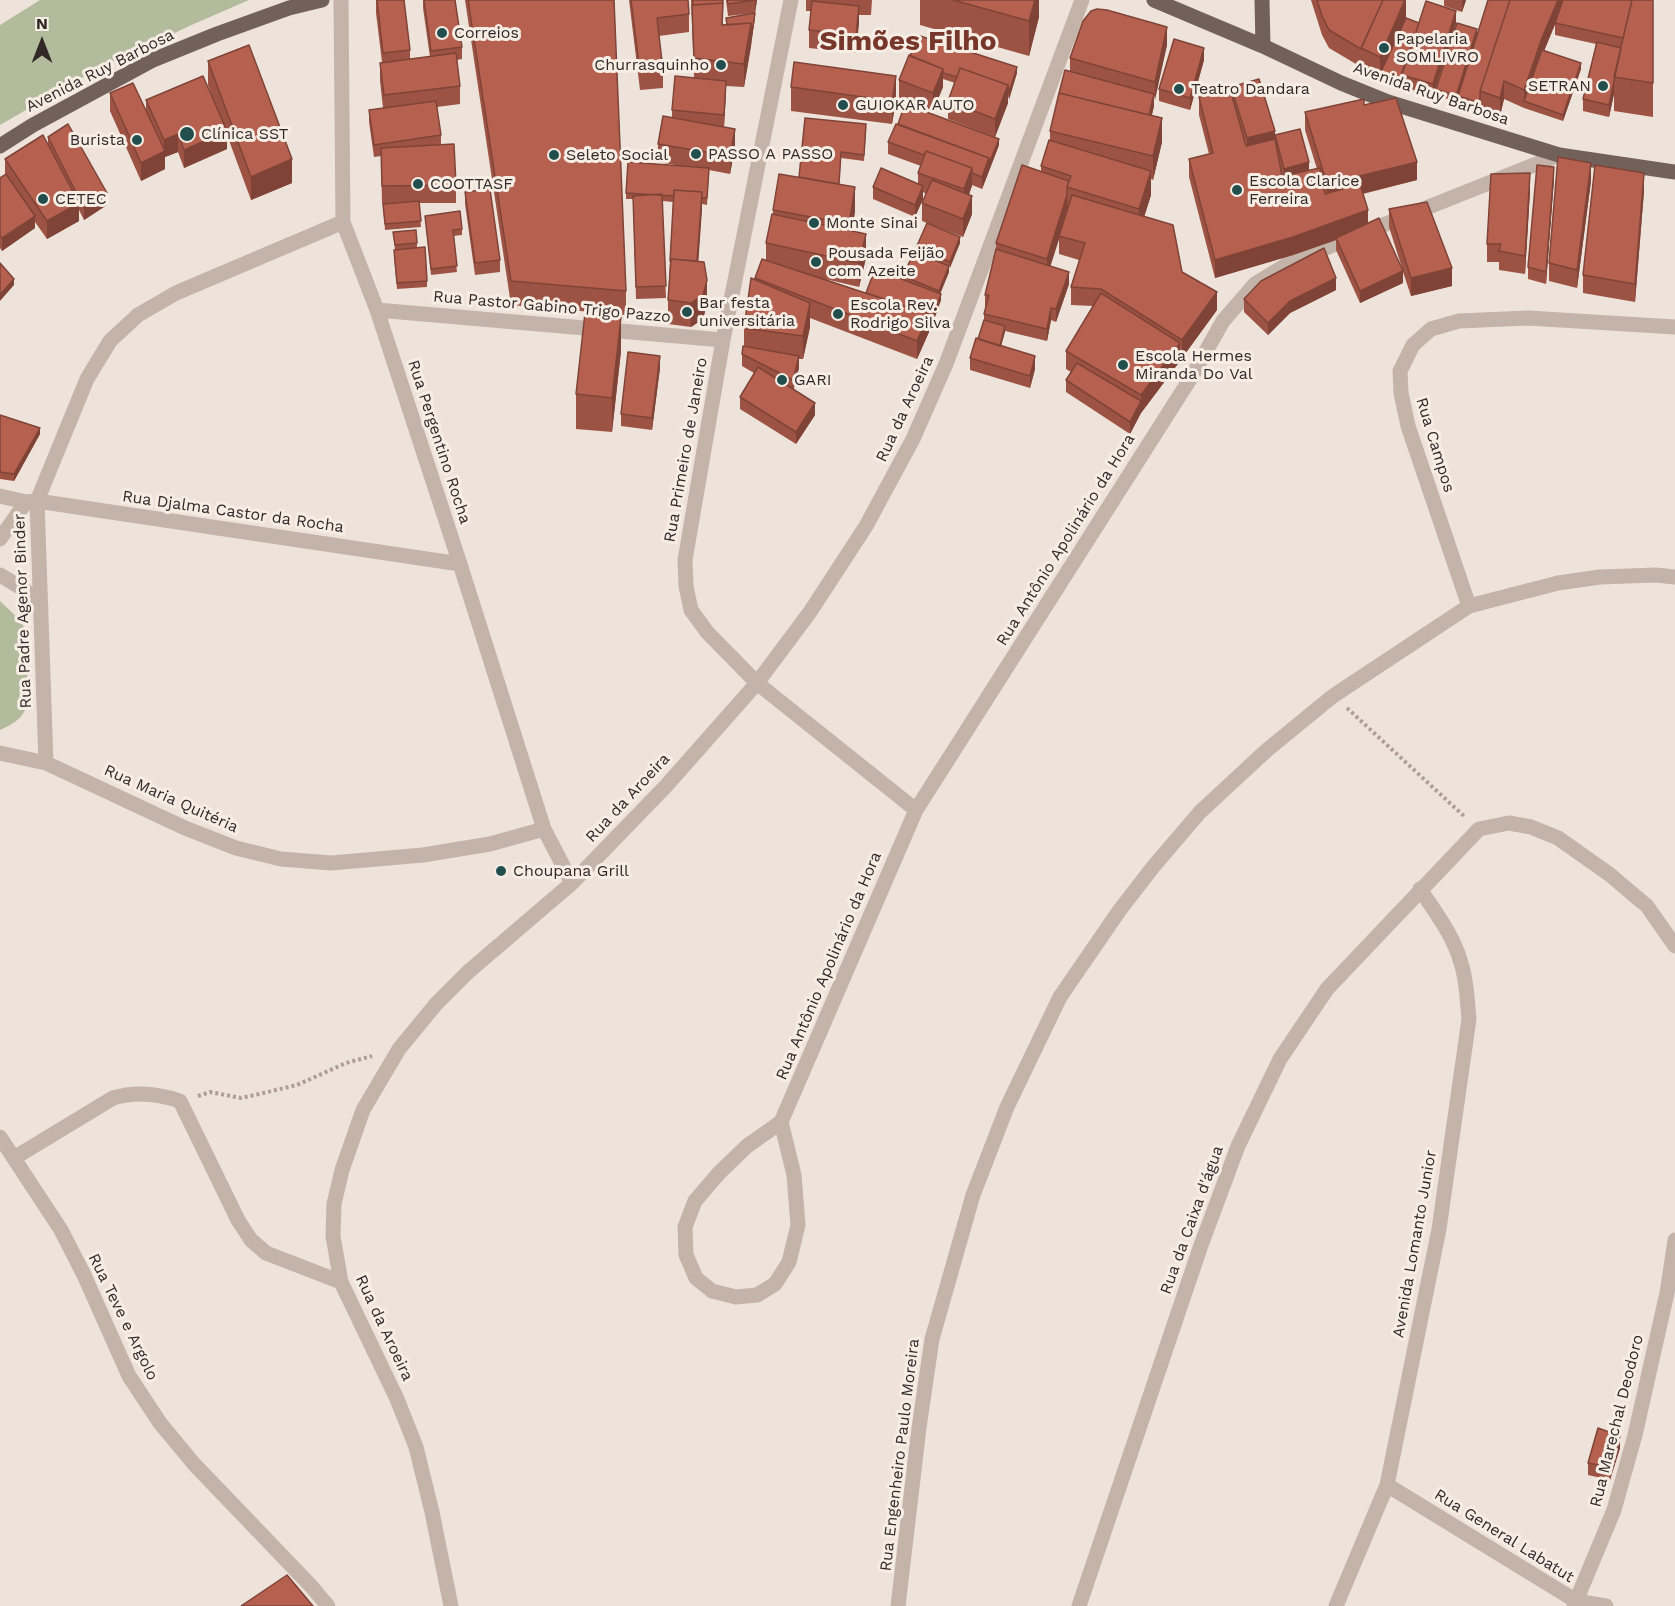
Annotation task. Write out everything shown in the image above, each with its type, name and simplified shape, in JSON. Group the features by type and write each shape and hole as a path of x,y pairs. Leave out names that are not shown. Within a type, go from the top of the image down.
{"main road":[{"name":"Avenida Ruy Barbosa","path":"0,146 33,125 153,60 289,8 322,0"},
{"name":"Avenida Ruy Barbosa","path":"1154,0 1388,102 1559,155 1675,172"},
{"path":"1262,0 1263,46"}],"street":[{"name":"Rua Pergentino Rocha","path":"341,0 343,222 377,310 544,829 572,883"},
{"name":"Rua Primeiro de Janeiro","path":"791,0 723,340 685,560 686,586 692,610 707,632 756,683 916,810"},
{"name":"Rua da Aroeira","path":"451,1606 416,1447 397,1399 341,1282 333,1236 334,1204 342,1170 363,1110 399,1049 436,1004 468,972 572,883 666,786 756,683 810,612 860,536 913,439 946,364 1082,0"},
{"name":"Rua Antônio Apolinário da Hora","path":"781,1122 916,810 1185,386 1223,321 1255,284 1293,261 1559,155"},
{"name":"Rua Padre Agenor Binder","path":"46,763 41,608 32,501 87,380 110,341 138,315 176,293 343,222"},
{"name":"Rua Pastor Gabino Trigo Pazzo","path":"377,310 723,340"},
{"name":"Rua Campos","path":"1468,606 1405,415 1400,371 1413,345 1431,329 1459,321 1528,318 1675,327"},
{"name":"Rua Djalma Castor da Rocha","path":"0,496 460,564"},
{"path":"0,539 32,501"},
{"path":"0,575 25,590 41,608"},
{"name":"Rua Engenheiro Paulo Moreira","path":"898,1606 932,1339 973,1195 1012,1097 1060,997 1119,911 1200,812 1267,750 1333,696 1468,606 1558,583 1600,577 1656,575 1675,577"},
{"name":"Rua Maria Quitéria","path":"0,753 46,763 185,828 236,848 281,859 331,863 423,855 490,844 544,829"},
{"path":"1420,889 1479,829 1509,823 1531,827 1558,838 1609,874 1647,906 1675,946"},
{"name":"Avenida Lomanto Junior","path":"1336,1606 1387,1485 1439,1229 1468,1018 1467,989 1461,961 1451,938 1420,889"},
{"name":"Rua da Caixa d'água","path":"1079,1606 1200,1248 1238,1146 1280,1059 1327,989 1420,889"},
{"path":"14,1158 113,1098 145,1093 164,1095 180,1101 238,1220 251,1240 266,1253 341,1282"},
{"path":"781,1122 794,1175 798,1225 789,1262 775,1284 756,1295 735,1297 712,1291 696,1278 686,1255 685,1227 695,1201 747,1146 781,1122"},
{"name":"Rua Teve e Argolo","path":"0,1137 61,1230 84,1275 129,1376 160,1423 194,1464 328,1606"},
{"name":"Rua Marechal Deodoro","path":"1575,1604 1614,1510 1626,1467 1667,1293 1675,1240"},
{"name":"Rua General Labatut","path":"1387,1485 1575,1604 1606,1606"}],"path":[{"path":"1333,696 1479,829"},
{"path":"180,1101 210,1092 241,1098 259,1095 297,1085 346,1063 399,1049"}],"green space":[{"path":"40,0 249,0 97,69 0,125 0,25"},
{"path":"0,601 23,625 28,682 27,704 23,714 0,730"}],"building":[{"path":"377,0 404,0 410,50 383,53"},
{"name":"Correios","path":"424,0 455,0 462,47 431,51"},
{"name":"Seleto Social","path":"468,0 614,0 626,291 511,281"},
{"path":"631,0 688,0 689,14 657,18 663,70 640,72"},
{"path":"693,0 723,0 723,3 693,5"},
{"path":"727,0 755,0 728,4"},
{"path":"953,0 1035,0 1029,21"},
{"path":"1317,0 1383,0 1361,49 1329,30"},
{"path":"1383,0 1405,0 1380,57 1361,48"},
{"path":"1488,0 1510,0 1480,91 1480,103 1458,96"},
{"path":"1510,0 1558,0 1524,90 1504,81 1500,98 1480,91"},
{"path":"1563,0 1632,0 1623,38 1555,23"},
{"path":"1632,0 1653,0 1653,83 1614,77"},
{"path":"812,1 859,6 856,35 809,30"},
{"path":"1426,1 1456,11 1433,84 1402,75"},
{"path":"723,3 722,25 751,23 744,64 694,58 692,5"},
{"path":"1097,9 1167,27 1155,82 1070,58 1083,21 1091,11"},
{"path":"755,13 751,39 751,23 727,25 726,18"},
{"path":"1406,18 1419,23 1399,81 1380,74"},
{"path":"1457,23 1477,29 1456,96 1436,89"},
{"path":"917,35 1017,67 1009,93 1008,85 960,68 957,77 943,73 943,69 910,56"},
{"name":"Teatro Dandara","path":"1174,39 1204,48 1190,98 1159,89"},
{"name":"SETRAN","path":"1597,42 1621,48 1609,105 1583,99"},
{"path":"249,45 292,159 251,177 208,61"},
{"path":"1542,50 1581,63 1563,115 1524,101"},
{"path":"456,53 460,86 384,95 380,63"},
{"path":"909,55 943,69 933,93 899,80"},
{"path":"794,62 896,76 892,101 791,87"},
{"path":"960,68 1008,85 995,119 948,101"},
{"path":"1065,70 1154,94 1149,115 1059,93"},
{"name":"Clínica SST","path":"203,76 227,131 184,150 178,134 164,140 146,100"},
{"path":"675,76 726,81 724,115 672,110"},
{"path":"1259,79 1275,131 1247,138 1231,87"},
{"path":"133,83 165,151 141,163 110,93"},
{"name":"Escola Clarice Ferreira","path":"1230,89 1246,146 1275,139 1282,176 1320,168 1325,194 1360,184 1368,210 1293,237 1215,260 1189,159 1213,153 1199,97"},
{"path":"1059,93 1162,118 1153,156 1050,131"},
{"path":"1396,98 1417,162 1327,184 1305,112 1364,99 1364,105"},
{"path":"436,101 441,135 374,145 369,110"},
{"path":"905,104 999,139 989,164 989,158 898,124"},
{"path":"663,116 735,129 730,156 658,144"},
{"path":"805,118 866,124 864,155 841,152 839,184 799,177"},
{"path":"68,124 107,193 84,208 48,137"},
{"path":"896,124 989,158 982,177 972,173 972,168 926,151 924,155 888,142"},
{"path":"1300,129 1309,162 1284,169 1275,135"},
{"name":"CETEC","path":"43,135 79,203 47,221 5,159"},
{"path":"1049,140 1151,171 1139,209 1067,187 1071,176 1041,166"},
{"path":"454,144 456,185 382,186 381,148"},
{"path":"926,151 972,168 964,189 918,173"},
{"path":"1558,157 1591,163 1577,270 1549,263"},
{"path":"628,162 709,168 707,198 702,198 702,192 674,190 674,196 626,193"},
{"path":"1022,165 1069,181 1067,195 1047,259 996,243"},
{"path":"1537,165 1554,167 1546,272 1528,267"},
{"path":"1595,165 1644,173 1635,284 1583,275"},
{"path":"881,168 923,186 915,205 873,187"},
{"path":"1530,173 1525,256 1499,251 1501,244 1487,244 1491,174"},
{"path":"6,174 35,216 2,238 0,236 0,178"},
{"path":"779,174 855,187 849,224 773,210"},
{"path":"932,180 972,196 963,219 922,203"},
{"path":"490,189 500,260 475,263 465,192"},
{"path":"674,190 702,192 697,261 671,259 670,261"},
{"path":"662,194 666,286 636,287 633,196"},
{"path":"1072,195 1173,225 1182,272 1217,292 1182,340 1101,289 1071,287 1085,243 1059,236"},
{"path":"419,201 421,221 385,224 383,204"},
{"path":"1427,202 1452,268 1411,278 1389,209"},
{"path":"460,211 462,229 453,230 457,266 431,269 425,216"},
{"path":"772,214 866,234 859,263 766,243"},
{"path":"1379,218 1403,271 1360,291 1336,238"},
{"path":"927,223 960,237 950,262 916,248"},
{"path":"416,230 417,243 395,245 393,232"},
{"path":"425,247 427,281 397,283 394,250"},
{"path":"1324,248 1336,278 1290,301 1268,323 1244,299 1261,281"},
{"path":"996,249 1069,272 1056,309 1051,308 1047,329 984,314 989,295 985,295"},
{"path":"914,252 949,266 939,291 903,276"},
{"path":"671,259 704,262 707,280 703,295 691,303 668,300"},
{"path":"762,259 929,314 917,341 755,278"},
{"path":"0,263 14,279 0,295"},
{"path":"875,269 941,294 931,322 929,314 866,293"},
{"path":"751,278 810,303 803,336 744,328"},
{"name":"Escola Hermes Miranda Do Val","path":"1101,293 1180,343 1141,395 1066,351"},
{"path":"585,313 621,317 612,398 576,394"},
{"path":"984,320 1005,326 1000,346 978,339"},
{"path":"976,338 1035,356 1030,376 970,358"},
{"path":"743,346 799,356 793,380 742,354"},
{"path":"628,352 660,356 652,418 621,414"},
{"path":"1077,363 1141,401 1130,422 1066,380"},
{"path":"758,367 815,403 796,432 740,397"},
{"path":"0,415 40,428 14,474 0,472"},
{"path":"1598,1428 1620,1436 1610,1467 1588,1463"},
{"path":"287,1575 313,1606 241,1606"}],"place":[{"name":"Correios","path":"442,33"},
{"name":"Papelaria SOMLIVRO","path":"1384,48"},
{"name":"Churrasquinho","path":"721,65"},
{"name":"SETRAN","path":"1603,86"},
{"name":"Teatro Dandara","path":"1179,89"},
{"name":"GUIOKAR AUTO","path":"843,105"},
{"name":"Clínica SST","path":"187,134"},
{"name":"Burista","path":"137,140"},
{"name":"PASSO A PASSO","path":"696,154"},
{"name":"Seleto Social","path":"554,155"},
{"name":"COOTTASF","path":"418,184"},
{"name":"Escola Clarice Ferreira","path":"1237,190"},
{"name":"CETEC","path":"43,199"},
{"name":"Monte Sinai","path":"814,223"},
{"name":"Pousada Feijão com Azeite","path":"816,262"},
{"name":"Bar festa universitária","path":"687,312"},
{"name":"Escola Rev. Rodrigo Silva","path":"838,314"},
{"name":"Escola Hermes Miranda Do Val","path":"1123,365"},
{"name":"GARI","path":"782,380"},
{"name":"Choupana Grill","path":"501,871"}],"district":[{"name":"Simões Filho","path":"908,42"}]}
